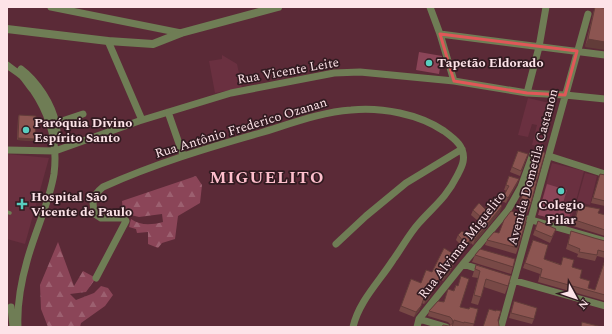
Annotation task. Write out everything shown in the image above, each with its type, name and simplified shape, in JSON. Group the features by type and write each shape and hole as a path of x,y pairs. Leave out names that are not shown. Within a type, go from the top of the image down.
{"street":[{"path":"51,7 181,33"},
{"path":"7,29 108,41 153,44 181,33 278,7"},
{"path":"430,7 454,81"},
{"path":"527,93 539,47 546,7"},
{"name":"Avenida Dometila Castanon","path":"501,327 588,14"},
{"path":"440,34 605,55"},
{"path":"108,41 142,120"},
{"path":"7,61 24,72 34,81 46,100 56,123 58,151 47,202 25,267 19,303 18,327"},
{"path":"7,65 23,77 41,102 52,127 58,151"},
{"name":"Rua Vicente Leite","path":"7,150 58,151 142,120 231,94 334,73 360,72 454,81 527,93 565,95 605,100"},
{"name":"Rua Antônio Frederico Ozanan","path":"96,278 126,221 124,218 101,218 95,214 92,200 96,193 103,187 121,179 183,155 300,121 352,110 384,111 421,120 441,129 453,137 460,144 462,149"},
{"path":"168,112 183,155"},
{"path":"56,123 83,114"},
{"path":"336,244 366,216 406,183 462,149 463,162 450,190 418,223 394,260 366,297 358,312 353,327"},
{"name":"Rua Alvimar Miguelito","path":"416,327 419,319 463,264 513,213 533,154"},
{"path":"549,156 605,174"},
{"path":"513,213 531,220 605,240"},
{"path":"463,264 605,306"},
{"path":"11,307 13,327"},
{"path":"419,319 446,327"}],"highlighted area":[{"path":"440,34 577,51 565,95 527,93 454,81"}],"shaded area":[{"path":"222,55 237,64 242,88 215,93 209,61 222,59"},
{"path":"528,98 554,104 542,147 532,145 537,125 532,124 528,137 518,135"},
{"name":"Hospital São Vicente de Paulo","path":"7,154 49,158 25,244 7,239"},
{"name":"Colegio Pilar","path":"552,163 584,171 570,223 538,215"},
{"name":"Colegio Pilar","path":"585,173 597,176 590,205 577,201"}],"green space":[{"name":"Tapetão Eldorado","path":"419,52 442,56 439,74 416,70"},
{"path":"196,176 202,185 200,203 178,216 175,239 162,243 158,248 148,244 148,232 137,233 136,229 129,227 131,219 139,223 146,224 163,222 162,214 139,217 123,213 122,201"},
{"path":"547,184 567,190 563,203 572,206 568,222 538,215"},
{"path":"58,242 74,286 83,271 96,278 86,292 70,294 76,300 94,293 101,286 108,288 113,295 105,306 81,323 80,327 48,327 41,309 40,285"}],"building":[{"path":"595,7 605,8 605,42 588,39"},
{"name":"Paróquia Divino Espírito Santo","path":"19,115 36,116 35,139 18,138"},
{"path":"540,150 545,153 539,174 532,170"},
{"path":"518,151 528,154 521,171 512,167"},
{"path":"600,174 605,175 605,201 593,198"},
{"path":"509,176 519,179 508,198 504,195 509,186 506,185"},
{"path":"530,177 537,180 531,203 521,198"},
{"path":"493,199 502,206 475,239 473,238 466,244 458,235 462,231 466,234 482,218 473,210 479,203 485,209"},
{"path":"579,205 600,209 598,213 605,215 605,230 575,220"},
{"path":"511,211 527,217 518,248 487,240 494,232 499,233 504,220"},
{"path":"538,221 556,229 552,237 535,230"},
{"path":"571,231 605,241 605,252 598,250 597,255 579,252 580,249 568,244"},
{"path":"533,240 548,245 544,259 561,265 563,257 574,260 572,267 582,270 580,278 590,281 588,288 595,290 605,260 605,295 540,277 542,269 525,263"},
{"path":"444,248 457,256 451,269 445,275 442,274 437,285 435,284 431,293 426,299 424,298 421,306 416,312 401,306 411,279 421,283 426,270 432,272"},
{"path":"480,249 515,259 513,267 475,255"},
{"path":"476,265 511,276 508,286 486,279 481,297 474,295 480,271 475,269"},
{"path":"461,276 469,279 460,307 478,309 474,324 454,320 452,327 442,327 443,325 449,326 453,323 452,319 450,317 429,311 438,301 444,302 448,289 454,291 456,285 458,286"},
{"path":"514,301 537,308 534,319 511,313"},
{"path":"489,309 501,311 498,320 499,327 483,327"},
{"path":"582,322 602,327 581,327"}],"place":[{"name":"Tapetão Eldorado","path":"429,63"},
{"name":"Paróquia Divino Espírito Santo","path":"26,130"},
{"name":"Colegio Pilar","path":"561,191"},
{"name":"Hospital São Vicente de Paulo","path":"22,204"}],"district":[{"name":"MIGUELITO","path":"267,178"}]}
